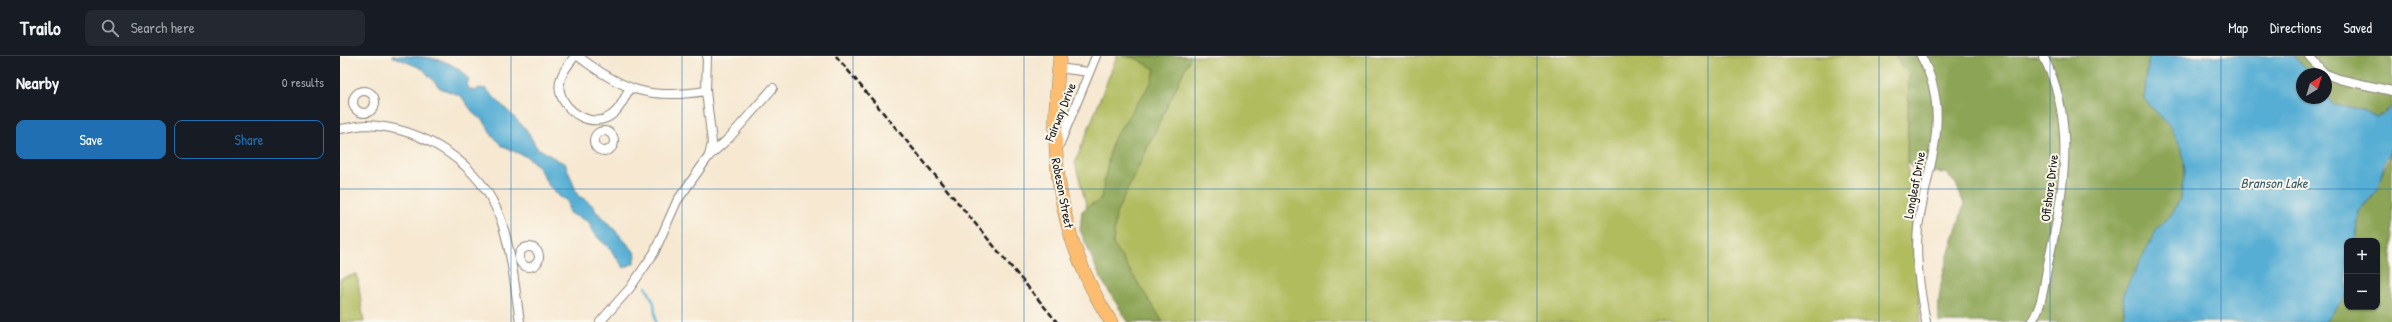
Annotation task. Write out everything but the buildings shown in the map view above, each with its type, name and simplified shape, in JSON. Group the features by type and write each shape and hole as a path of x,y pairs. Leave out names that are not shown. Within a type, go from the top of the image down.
{"main road":[{"name":"Robeson Street","path":"1059,62 1054,109 1055,156 1060,191 1073,242 1093,290 1111,322"}],"street":[{"path":"575,56 561,78 560,91 564,102 574,113 584,119 600,119 613,115 630,89"},
{"path":"578,56 607,77 630,89 665,95 706,91"},
{"path":"707,56 706,91 712,143 710,156"},
{"name":"Fairway Drive","path":"1055,156 1096,56"},
{"name":"Longleaf Drive","path":"1921,56 1932,79 1938,121 1917,242 1921,289 1926,322"},
{"name":"Offshore Drive","path":"2031,322 2040,303 2059,212 2065,171 2064,129 2061,108 2053,78 2043,56"},
{"path":"2309,56 2320,68"},
{"path":"1059,62 1089,72"},
{"path":"2332,76 2392,91"},
{"path":"600,322 630,288 654,253 677,201 710,156 729,138 773,88"},
{"path":"365,112 366,125"},
{"path":"600,119 603,131"},
{"path":"340,129 366,125 392,128 438,145 470,170 494,203 514,259 520,322"}],"green space":[{"path":"1117,56 1895,56 1909,74 1907,161 1921,322 1139,322 1102,263 1075,163"},
{"path":"1122,56 1191,56 1116,214 1113,244 1163,322 1128,322 1100,277 1080,230 1082,211 1091,204 1097,203 1101,198 1112,141 1152,81 1155,69 1135,58"},
{"path":"1895,56 2149,56 2144,99 2170,126 2182,149 2185,172 2180,199 2173,213 2158,227 2123,305 2125,322 1939,322 1940,292 1946,262 1964,204 1956,184 1945,173 1916,171 1907,161 1909,74"},
{"path":"2293,56 2392,56 2392,107 2376,118 2361,109 2332,105 2332,68 2306,68"},
{"path":"2392,150 2392,322 2325,322 2344,299 2344,310 2380,310 2380,238 2356,238 2359,210 2372,198"},
{"path":"357,274 364,322 340,322 340,279"}],"water":[{"path":"392,56 426,57 445,62 462,72 469,80 467,84 469,89 475,91 479,88 486,89 526,129 537,148 565,163 578,196 586,200 594,207 596,212 602,216 633,250 636,256 634,263 624,268 610,249 593,233 589,222 569,213 567,200 561,198 549,186 537,165 527,157 502,146 493,137 484,121 475,115 461,96 440,88 423,69"},
{"name":"Branson Lake","path":"2149,56 2293,56 2306,68 2296,68 2296,104 2332,103 2333,105 2361,109 2376,117 2383,115 2392,106 2392,149 2385,161 2377,191 2359,210 2356,238 2344,238 2344,299 2325,322 2125,322 2123,294 2158,227 2173,213 2180,199 2185,172 2182,149 2170,126 2144,99"}],"waterway":[{"path":"646,287 654,303 656,322"}],"railway":[{"path":"836,56 1057,322"}]}
